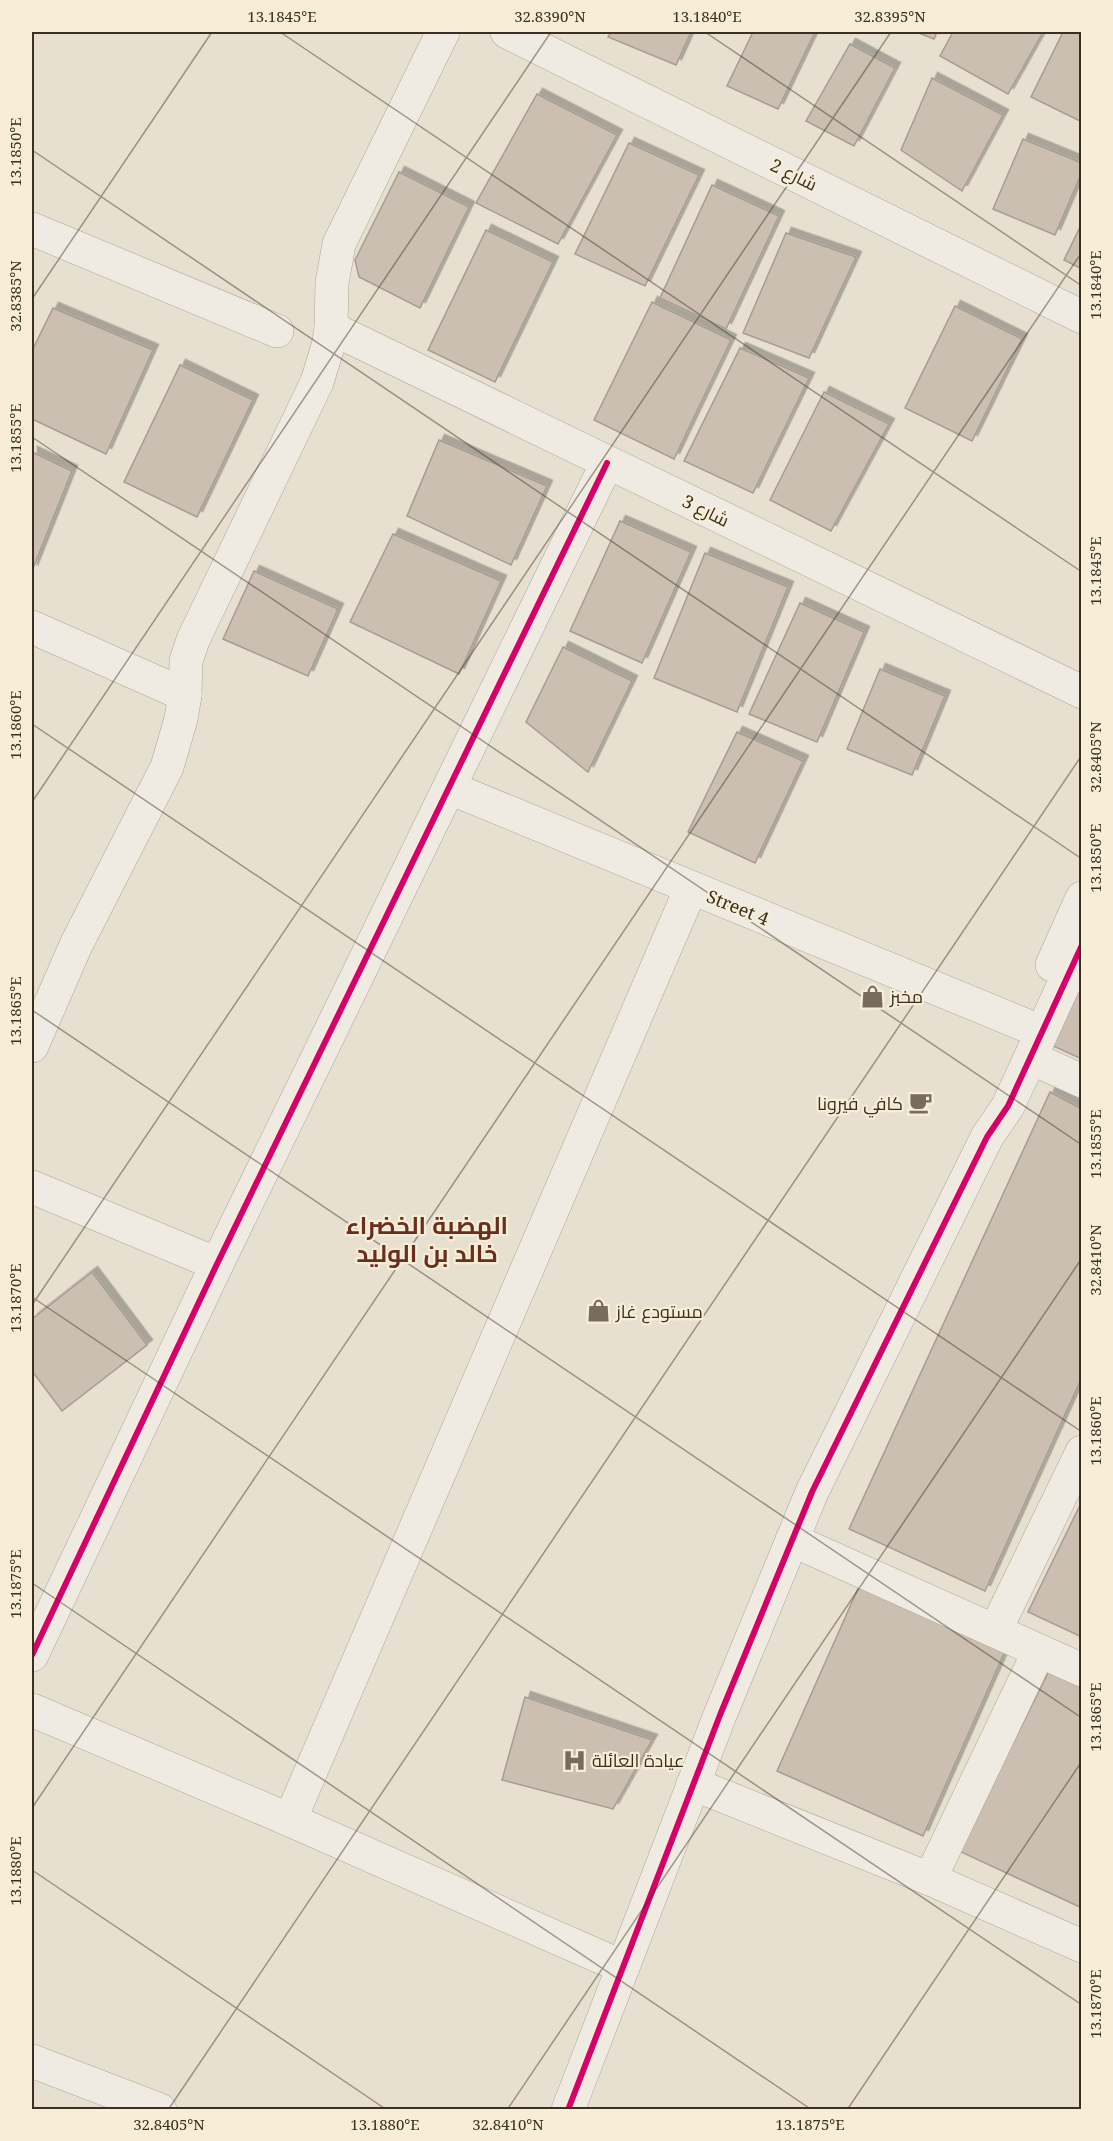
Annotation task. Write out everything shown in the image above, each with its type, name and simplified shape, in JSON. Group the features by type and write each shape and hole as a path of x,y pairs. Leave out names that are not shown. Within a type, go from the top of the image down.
{"street":[{"path":"32,1047 81,935 167,767 175,744 185,694 186,661 193,640 317,382 331,328 332,283 339,244 443,32"},
{"name":"شارع 2","path":"507,32 1082,317"},
{"path":"32,229 277,331"},
{"name":"شارع 3","path":"331,328 1082,692"},
{"path":"32,1655 217,1264 607,463"},
{"path":"32,627 185,694"},
{"name":"Street 4","path":"450,788 1025,1025"},
{"path":"290,1820 691,888"},
{"path":"987,1137 994,1099 1082,898"},
{"path":"568,2109 693,1784 812,1492 987,1137 1008,1106 1082,945"},
{"path":"1031,1058 1082,1081"},
{"path":"32,1187 217,1264"},
{"path":"995,1631 1082,1452"},
{"path":"792,1540 1082,1670"},
{"path":"930,1880 1039,1650"},
{"path":"32,1710 290,1820 623,1967"},
{"path":"693,1784 930,1880 1082,1946"},
{"path":"32,2061 160,2109"}],"building":[{"path":"611,32 691,32 676,65 608,37"},
{"path":"753,32 815,32 778,109 727,86"},
{"path":"916,32 937,32 934,39"},
{"path":"953,32 1043,32 1008,94 940,56"},
{"path":"1063,32 1082,32 1082,122 1031,97"},
{"path":"850,44 895,68 854,146 806,121"},
{"path":"932,78 1003,115 962,191 901,150"},
{"path":"537,94 617,135 558,244 476,203"},
{"path":"1023,139 1082,163 1082,172 1055,235 993,209"},
{"path":"629,143 699,175 645,286 575,254"},
{"path":"399,172 469,207 420,308 359,277 355,260"},
{"path":"712,185 779,216 726,329 660,298"},
{"path":"1082,223 1082,269 1064,260"},
{"path":"486,230 553,262 495,382 428,350"},
{"path":"786,233 856,257 809,358 743,333"},
{"path":"652,302 731,340 674,459 594,420"},
{"path":"955,306 1022,339 972,441 905,408"},
{"path":"53,308 153,350 106,454 32,419 32,351"},
{"path":"740,348 809,378 753,493 684,461"},
{"path":"180,365 253,400 197,517 124,482"},
{"path":"824,392 889,424 831,531 770,500"},
{"path":"439,440 547,486 511,565 407,516"},
{"path":"32,452 72,471 32,571"},
{"path":"620,521 691,552 642,663 570,631"},
{"path":"393,534 501,581 459,674 350,622"},
{"path":"705,553 788,587 737,712 654,678"},
{"path":"254,571 338,609 308,676 223,639"},
{"path":"800,603 864,632 817,742 749,714"},
{"path":"563,647 632,681 588,772 526,722"},
{"path":"880,669 945,696 912,775 847,749"},
{"path":"737,732 803,761 755,863 688,832"},
{"path":"1082,984 1082,1059 1053,1046"},
{"path":"1050,1092 1082,1109 1082,1377 985,1591 849,1529"},
{"path":"92,1272 147,1345 62,1411 32,1371 32,1319"},
{"path":"1082,1501 1082,1637 1028,1612"},
{"path":"860,1584 1006,1649 923,1836 777,1771"},
{"path":"1049,1671 1082,1686 1082,1908 959,1851"},
{"name":"عيادة العائلة","path":"525,1697 652,1740 613,1809 502,1780"}],"cycle path":[{"path":"32,1655 217,1264 607,463"},
{"path":"568,2110 720,1715 812,1492 987,1137 1008,1106 1082,945"}],"place":[{"name":"مخبز","path":"872,996"},
{"name":"كافي فيرونا","path":"921,1103"},
{"name":"مستودع غاز","path":"598,1311"},
{"name":"عيادة العائلة","path":"574,1760"}],"district":[{"name":"الهضبة الخضراء خالد بن الوليد","path":"427,1238"}]}
